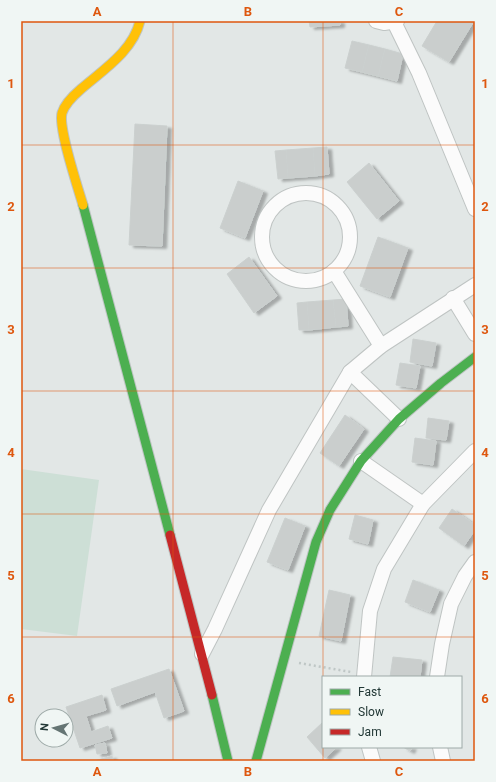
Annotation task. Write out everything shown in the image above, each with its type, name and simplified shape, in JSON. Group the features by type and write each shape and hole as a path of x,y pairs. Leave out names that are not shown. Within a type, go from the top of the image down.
{"street":[{"path":"140,21 138,29 127,48 71,98 62,113 63,132 202,654 228,761"},
{"path":"376,21 384,23 395,22 419,73 475,209"},
{"path":"310,192 327,197 340,208 348,224 350,241 345,258 334,272 318,280 301,281 284,276 271,265 263,249 261,232 266,215 278,202 293,194 310,192"},
{"path":"334,272 381,346"},
{"path":"202,654 215,629 269,510 350,372 381,346 475,285"},
{"path":"453,298 475,334"},
{"path":"256,761 316,542 330,510 361,461 399,419 441,383 475,357"},
{"path":"350,372 399,419"},
{"path":"364,676 370,611 384,569 423,504 475,452"},
{"path":"361,461 423,504"},
{"path":"437,676 442,644 451,604 475,562"},
{"path":"369,748 373,761"},
{"path":"440,748 443,761"}],"path":[{"path":"284,660 364,676"}],"green space":[{"path":"21,469 99,480 77,636 21,629"}],"building":[{"path":"309,21 340,21 340,25 310,27"},
{"path":"437,21 474,21 449,62 422,46"},
{"path":"352,41 369,45 362,72 345,68"},
{"path":"369,45 385,49 378,76 362,72"},
{"path":"385,49 403,54 397,81 378,76"},
{"path":"135,124 167,126 162,246 129,245"},
{"path":"327,147 329,174 315,176 313,148"},
{"path":"313,148 315,176 288,178 286,150"},
{"path":"286,150 288,178 278,179 275,151"},
{"path":"369,163 399,201 377,219 347,182"},
{"path":"238,181 263,191 245,238 220,228"},
{"path":"378,237 408,248 390,297 360,286"},
{"path":"249,257 277,296 254,313 227,274"},
{"path":"346,299 348,326 336,327 333,300"},
{"path":"333,300 336,327 309,330 307,302"},
{"path":"307,302 309,330 299,330 297,303"},
{"path":"413,339 436,343 432,366 410,362"},
{"path":"400,363 420,366 416,388 396,385"},
{"path":"345,415 364,429 339,466 320,453"},
{"path":"428,418 449,421 446,440 426,438"},
{"path":"415,438 436,441 433,465 412,462"},
{"path":"452,509 475,525 475,530 464,546 439,528"},
{"path":"355,515 373,520 368,544 349,539"},
{"path":"285,518 305,526 288,570 267,562"},
{"path":"413,580 439,590 430,612 405,602"},
{"path":"329,590 350,595 341,641 319,636"},
{"path":"393,657 422,660 420,676 390,676"},
{"path":"169,669 184,711 164,718 155,692 117,706 111,689"},
{"path":"102,695 106,710 86,716 91,732 108,726 112,738 80,748 74,730 74,708 66,707"},
{"path":"322,723 322,748 336,748 325,758 307,737"},
{"path":"105,743 107,753 97,754 95,745"},
{"path":"405,748 412,748 410,751"},
{"path":"112,756 113,761 94,761"}],"traffic: fast":[{"path":"83,205 170,535"},
{"path":"256,761 316,542 330,510 361,461 399,419 441,383 475,357"},
{"path":"212,695 228,761"}],"traffic: slow":[{"path":"83,205 63,131 62,113 67,103 124,51 131,42 140,21"}],"traffic: jam":[{"path":"170,535 212,695"}]}
